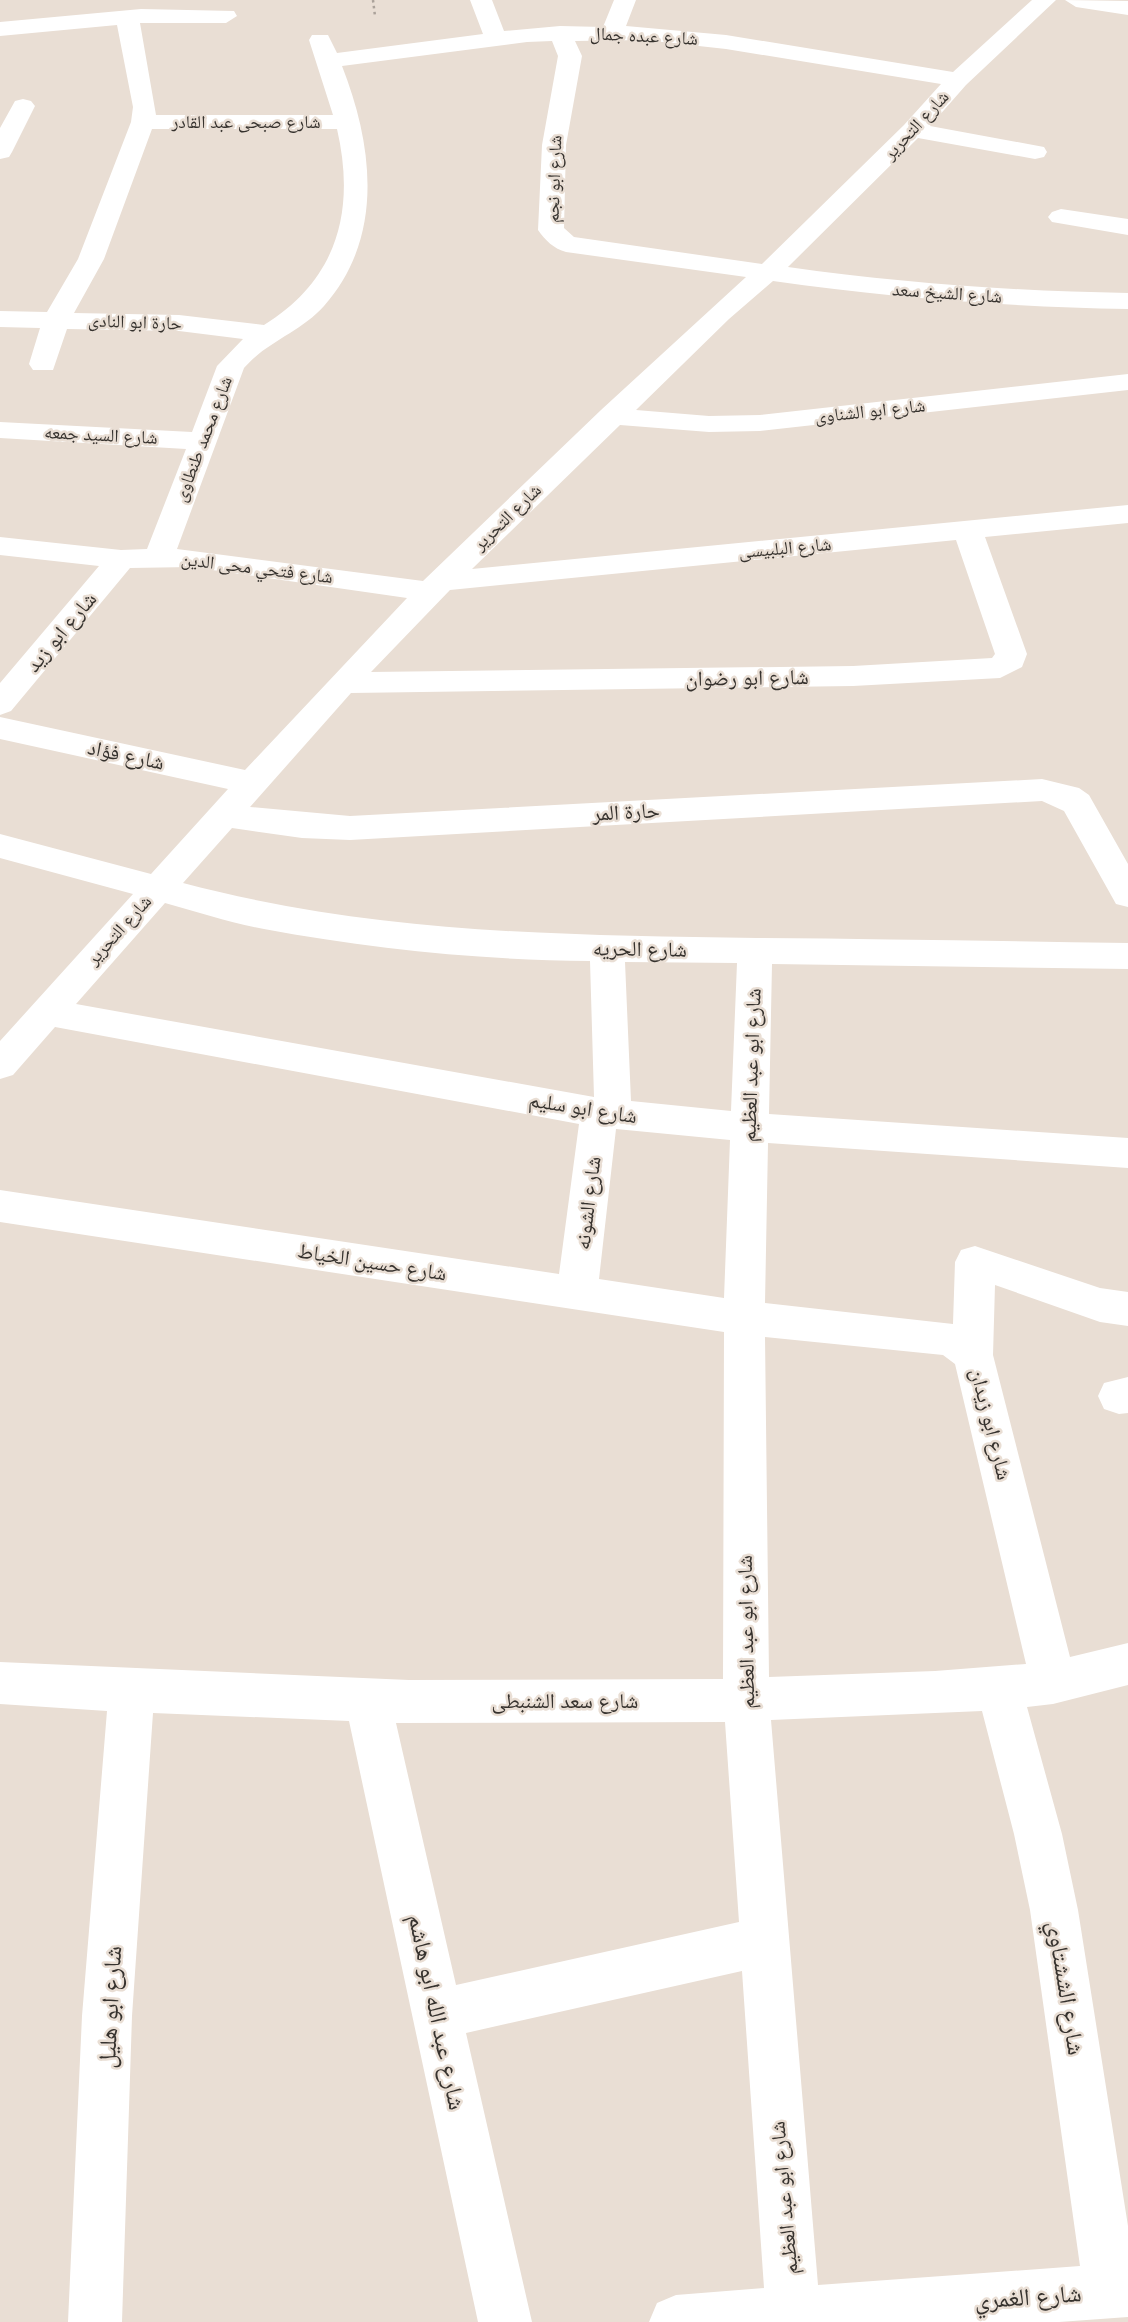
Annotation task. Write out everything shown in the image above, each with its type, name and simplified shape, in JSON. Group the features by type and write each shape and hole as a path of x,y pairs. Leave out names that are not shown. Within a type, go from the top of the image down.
{"street":[{"path":"481,0 496,39"},
{"path":"612,33 625,0"},
{"name":"شارع التحرير","path":"0,1065 25,1020 158,887 342,682 436,586 720,313 767,274 913,130 958,80 1045,0"},
{"path":"1076,0 1128,8"},
{"path":"0,29 127,17 226,16"},
{"path":"43,364 56,320 91,259 144,121 145,107 127,17"},
{"name":"شارع عبده جمال","path":"324,51 561,33 612,33 705,40 958,80"},
{"name":"شارع ابو نجم","path":"561,33 570,56 554,145 551,230 556,237 580,248 767,274"},
{"name":"شارع محمد طنطاوى","path":"159,558 230,366 243,351 315,300 344,260 352,240 356,219 354,151 348,122 324,51"},
{"path":"3,140 23,106"},
{"name":"شارع صبحى عبد القادر","path":"144,121 348,122"},
{"path":"913,130 1035,152"},
{"path":"1061,217 1128,227"},
{"name":"شارع الشيخ سعد","path":"767,274 955,295 1128,301"},
{"name":"حارة ابو النادى","path":"0,319 210,325 270,334"},
{"name":"شارع ابو الشناوى","path":"611,416 697,424 760,423 1128,382"},
{"name":"شارع السيد جمعه","path":"0,430 203,441"},
{"name":"شارع البلبيسى","path":"436,586 1128,514"},
{"name":"شارع ابو رضوان","path":"342,682 853,677 1000,668 1011,660 1011,654 968,530"},
{"name":"شارع فتحي محى الدين","path":"0,546 121,559 191,558 436,586"},
{"name":"شارع ابو زيد","path":"0,705 121,559"},
{"name":"شارع فؤاد","path":"0,728 252,783"},
{"name":"حارة المر","path":"223,815 302,826 350,828 1030,790 1055,792 1077,803 1128,895"},
{"name":"شارع الحريه","path":"0,846 261,916 328,928 505,946 1128,956"},
{"name":"شارع الشونه","path":"577,1293 606,1113 607,948"},
{"name":"شارع ابو عبد العظيم","path":"755,950 744,1318 746,1700 793,2312"},
{"name":"شارع ابو سليم","path":"25,1020 606,1113 749,1128 1128,1153"},
{"name":"شارع حسين الخياط","path":"0,1206 744,1318"},
{"path":"973,1353 975,1262 1100,1305 1128,1309"},
{"name":"شارع ابو زيدان","path":"744,1318 944,1338 961,1343 973,1353 1053,1683"},
{"name":"شارع سعد الشنبطى","path":"0,1683 132,1692 368,1702 746,1700 999,1689 1053,1683 1128,1664"},
{"name":"شارع الششتاوي","path":"999,1689 1038,1834 1054,1910 1119,2291"},
{"name":"شارع ابو هليل","path":"95,2322 107,2016 132,1692"},
{"name":"شارع عبد الله ابو هاشم","path":"368,1702 505,2322"},
{"path":"438,2014 764,1941"},
{"name":"شارع الغمري","path":"676,2322 1119,2291"}]}
